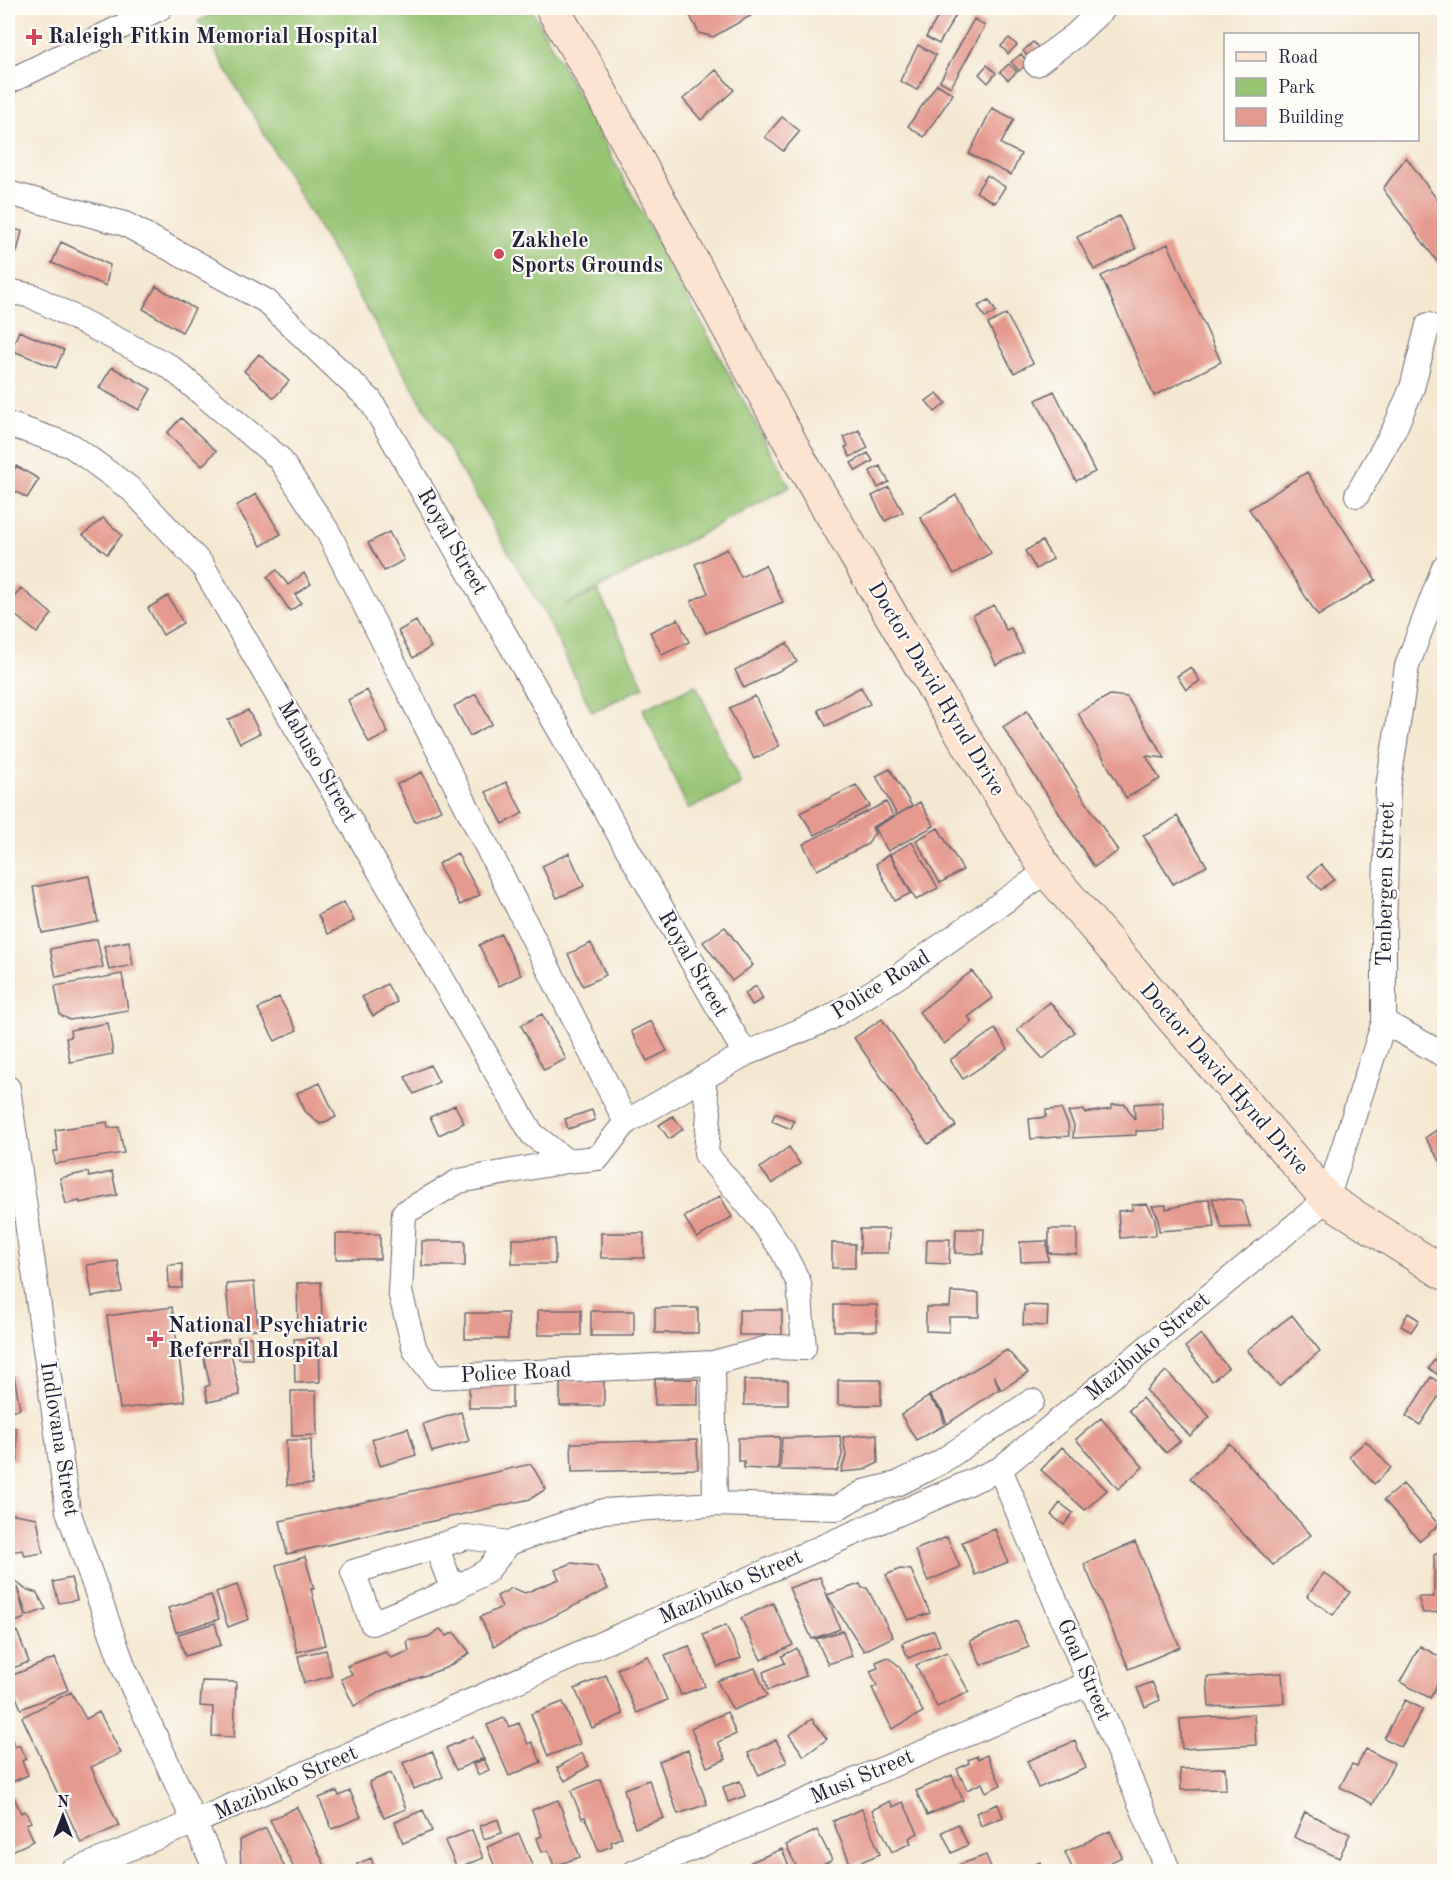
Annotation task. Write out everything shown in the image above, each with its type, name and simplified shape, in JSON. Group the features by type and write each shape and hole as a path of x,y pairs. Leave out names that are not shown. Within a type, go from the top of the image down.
{"main road":[{"name":"Doctor David Hynd Drive","path":"552,8 585,63 802,464 938,695 1047,871 1327,1199 1444,1273"}],"street":[{"path":"8,82 160,8"},
{"path":"1036,64 1074,36 1104,8"},
{"name":"Royal Street","path":"8,193 125,224 266,301 371,401 745,1054"},
{"path":"8,291 33,296 169,366 279,458 328,532 626,1122"},
{"path":"1357,495 1395,430 1412,388 1428,325"},
{"name":"Mabuso Street","path":"8,424 72,446 132,490 202,565 532,1134 566,1161"},
{"name":"Tenbergen Street","path":"1327,1199 1384,1022 1388,787 1407,666 1444,567"},
{"name":"Police Road","path":"702,1078 709,1112 706,1154 761,1220 782,1250 799,1283 804,1348 772,1347 714,1363 435,1377 415,1350 400,1292 404,1214 459,1181 566,1161 598,1158 626,1122 702,1078 745,1054 828,1019 897,977 1047,871"},
{"path":"1384,1022 1444,1055"},
{"name":"Indlovana Street","path":"8,1088 68,1511 124,1668 217,1872"},
{"name":"Mazibuko Street","path":"71,1872 195,1822 1000,1469 1327,1199"},
{"path":"714,1363 715,1504"},
{"path":"509,1543 487,1572 453,1590 372,1623 353,1572 466,1537 509,1543 603,1511 715,1504 837,1508 864,1492 897,1484 939,1463 1032,1401"},
{"name":"Goal Street","path":"1000,1469 1169,1872"},
{"path":"436,1546 453,1590"},
{"name":"Musi Street","path":"635,1872 1090,1683"}],"green space":[{"name":"Zakhele Sports Grounds","path":"224,8 531,8 790,487 565,606 598,591 644,687 592,712 546,616 198,21"},
{"path":"696,685 741,785 688,809 643,709"}],"building":[{"path":"686,8 760,8 761,10 713,37 699,33"},
{"path":"943,8 960,8 939,44 926,37"},
{"path":"974,19 985,26 951,87 940,81"},
{"path":"1009,38 1017,45 1008,54 1001,46"},
{"path":"1033,42 1041,50 1030,59 1023,51"},
{"path":"918,45 936,55 917,90 900,81"},
{"path":"1021,54 1028,63 1019,71 1011,62"},
{"path":"1009,64 1017,72 1008,80 1000,72"},
{"path":"987,65 996,73 988,83 979,74"},
{"path":"716,70 734,90 701,120 683,99"},
{"path":"937,84 953,94 924,137 908,126"},
{"path":"992,108 1014,119 1001,144 1021,154 1011,175 969,154"},
{"path":"782,117 800,131 783,151 765,137"},
{"path":"1406,157 1444,209 1444,266 1442,268 1383,189"},
{"path":"987,175 1005,187 995,203 976,192"},
{"path":"1119,216 1136,249 1094,270 1077,237"},
{"path":"8,228 22,231 17,252 8,250"},
{"path":"61,242 110,265 106,286 52,263"},
{"path":"1168,244 1221,362 1154,396 1101,276"},
{"path":"156,286 195,309 182,332 143,309"},
{"path":"989,300 996,312 985,318 978,306"},
{"path":"1006,314 1033,363 1014,373 988,324"},
{"path":"19,331 64,350 56,368 11,350"},
{"path":"259,354 289,381 274,398 244,371"},
{"path":"112,367 151,389 139,410 99,388"},
{"path":"1054,391 1095,472 1076,481 1036,400"},
{"path":"937,393 946,403 935,412 926,401"},
{"path":"181,418 216,451 202,466 167,433"},
{"path":"859,430 868,448 850,457 845,447 848,446 844,437"},
{"path":"868,453 873,461 856,471 851,463"},
{"path":"16,466 39,479 27,498 8,487"},
{"path":"880,466 889,482 878,488 870,471"},
{"path":"1307,472 1376,580 1318,616 1249,509"},
{"path":"889,487 903,512 885,521 872,496"},
{"path":"256,494 281,534 261,546 236,506"},
{"path":"956,495 991,553 954,574 920,517"},
{"path":"103,518 122,535 107,554 83,535"},
{"path":"389,532 404,560 384,571 368,543"},
{"path":"1042,541 1053,559 1036,569 1025,551"},
{"path":"727,549 741,577 765,565 783,602 706,633 691,601 708,593 695,564"},
{"path":"277,570 288,585 304,573 311,584 295,595 301,603 290,611 267,577"},
{"path":"21,588 52,614 37,633 8,609 8,605"},
{"path":"168,596 183,623 163,635 148,608"},
{"path":"994,605 1006,630 1011,628 1023,652 996,665 973,615"},
{"path":"678,619 689,642 662,655 650,632"},
{"path":"416,621 431,647 413,658 398,631"},
{"path":"787,643 797,662 744,688 735,670"},
{"path":"1191,667 1200,681 1186,690 1177,676"},
{"path":"861,687 870,704 826,726 818,710"},
{"path":"367,690 388,733 369,743 348,700"},
{"path":"476,694 492,724 470,736 454,706"},
{"path":"1110,695 1127,697 1165,758 1146,756 1160,779 1126,798 1078,713"},
{"path":"755,696 779,746 754,759 729,708"},
{"path":"248,710 260,733 240,743 228,720"},
{"path":"1027,711 1118,851 1094,867 1003,727"},
{"path":"890,769 912,806 897,815 876,776"},
{"path":"422,772 441,810 415,822 397,784"},
{"path":"506,782 523,813 503,824 486,792"},
{"path":"856,785 870,806 815,835 800,813"},
{"path":"886,802 893,816 872,827 875,834 868,844 817,870 803,844"},
{"path":"920,802 934,826 888,851 874,828"},
{"path":"1177,816 1207,866 1173,884 1143,835"},
{"path":"938,828 963,870 940,883 916,840"},
{"path":"912,842 938,888 916,900 890,854"},
{"path":"457,853 480,895 460,905 438,864"},
{"path":"569,853 584,886 557,898 542,866"},
{"path":"889,854 911,893 895,901 876,864"},
{"path":"1321,864 1334,879 1321,890 1308,876"},
{"path":"89,876 98,922 42,933 33,887"},
{"path":"344,902 354,921 328,934 318,915"},
{"path":"725,927 753,965 732,981 703,942"},
{"path":"501,934 521,975 499,986 479,945"},
{"path":"97,939 103,967 56,977 50,949"},
{"path":"129,941 133,965 109,970 104,946"},
{"path":"591,943 606,975 583,986 568,954"},
{"path":"972,971 993,998 968,1017 972,1022 944,1044 919,1012"},
{"path":"122,974 128,1010 70,1020 60,1015 55,986"},
{"path":"387,984 397,1002 373,1016 362,997"},
{"path":"756,986 763,999 752,1005 745,993"},
{"path":"279,997 297,1030 275,1041 258,1009"},
{"path":"1050,1002 1075,1032 1043,1059 1017,1030"},
{"path":"542,1014 566,1059 544,1070 521,1025"},
{"path":"882,1019 956,1126 928,1144 854,1038"},
{"path":"651,1021 667,1051 647,1061 631,1031"},
{"path":"108,1023 113,1054 70,1062 66,1038 71,1037 70,1030"},
{"path":"995,1029 1008,1049 963,1079 950,1060"},
{"path":"430,1065 439,1082 414,1094 405,1077"},
{"path":"320,1083 336,1117 320,1124 305,1111 297,1093"},
{"path":"1162,1102 1164,1130 1136,1131 1136,1135 1073,1138 1074,1125 1068,1112 1084,1110 1085,1113 1111,1109 1111,1105 1125,1104 1135,1120 1134,1104"},
{"path":"455,1105 464,1123 439,1135 430,1117"},
{"path":"1061,1109 1068,1124 1069,1136 1031,1139 1029,1119 1046,1117 1046,1110"},
{"path":"592,1110 595,1120 568,1129 565,1119"},
{"path":"775,1113 794,1121 791,1129 772,1121"},
{"path":"673,1116 683,1129 669,1139 659,1125"},
{"path":"107,1122 108,1128 119,1127 124,1153 55,1164 54,1151 58,1151 55,1130"},
{"path":"1444,1125 1444,1167 1425,1138"},
{"path":"789,1147 800,1164 772,1184 760,1168"},
{"path":"88,1172 89,1177 112,1172 117,1195 66,1204 60,1178"},
{"path":"720,1196 732,1217 697,1238 684,1217"},
{"path":"1212,1198 1242,1200 1250,1227 1222,1228"},
{"path":"1209,1199 1215,1227 1159,1231 1158,1217 1152,1206 1166,1205 1166,1209"},
{"path":"1147,1204 1155,1219 1156,1235 1120,1238 1118,1211 1132,1210 1132,1205"},
{"path":"860,1229 889,1229 888,1253 860,1253"},
{"path":"956,1229 984,1229 983,1254 955,1253"},
{"path":"1049,1229 1077,1229 1077,1254 1049,1253"},
{"path":"601,1233 644,1233 644,1258 601,1258"},
{"path":"336,1234 380,1234 380,1259 336,1259"},
{"path":"512,1239 555,1239 555,1264 512,1264"},
{"path":"927,1239 950,1239 949,1264 926,1263"},
{"path":"422,1241 465,1241 465,1266 422,1266"},
{"path":"1047,1241 1048,1261 1021,1262 1020,1242"},
{"path":"832,1243 855,1244 855,1268 832,1268"},
{"path":"118,1261 122,1292 92,1297 87,1265"},
{"path":"182,1264 182,1288 169,1288 168,1265"},
{"path":"254,1282 258,1329 230,1331 226,1284"},
{"path":"321,1282 322,1327 298,1327 297,1283"},
{"path":"951,1292 979,1293 979,1317 949,1317 949,1332 926,1331 926,1307 950,1307"},
{"path":"834,1305 877,1305 877,1331 834,1331"},
{"path":"1024,1305 1048,1306 1047,1326 1023,1325"},
{"path":"172,1307 185,1401 120,1409 107,1316"},
{"path":"655,1308 698,1308 698,1333 655,1333"},
{"path":"538,1310 581,1310 581,1335 538,1335"},
{"path":"739,1310 782,1310 782,1335 739,1335"},
{"path":"591,1311 634,1311 634,1336 591,1336"},
{"path":"465,1313 508,1313 508,1339 465,1339"},
{"path":"1408,1313 1419,1320 1411,1332 1401,1326"},
{"path":"1292,1315 1320,1351 1279,1386 1247,1350"},
{"path":"1201,1334 1228,1368 1212,1381 1185,1347"},
{"path":"238,1337 251,1337 252,1359 239,1359"},
{"path":"319,1338 320,1382 295,1383 294,1339"},
{"path":"228,1339 240,1395 208,1402 205,1387 210,1385 202,1350 208,1344"},
{"path":"1444,1346 1444,1374 1442,1378 1429,1368"},
{"path":"1007,1350 1028,1373 1001,1390 994,1375 999,1389 947,1424 942,1410 929,1396"},
{"path":"1166,1371 1210,1417 1190,1436 1146,1390"},
{"path":"14,1375 20,1409 8,1411 8,1376"},
{"path":"1431,1377 1444,1388 1420,1425 1406,1416"},
{"path":"655,1379 698,1379 698,1405 655,1405"},
{"path":"744,1380 788,1380 788,1405 744,1405"},
{"path":"838,1380 881,1380 881,1405 838,1405"},
{"path":"560,1381 604,1381 604,1406 560,1406"},
{"path":"469,1383 512,1383 512,1408 469,1408"},
{"path":"291,1391 316,1391 317,1435 292,1436"},
{"path":"928,1397 941,1411 945,1425 916,1440 901,1415"},
{"path":"1142,1398 1180,1441 1166,1453 1129,1410"},
{"path":"461,1412 469,1441 432,1452 423,1424"},
{"path":"1101,1418 1143,1467 1118,1489 1076,1439"},
{"path":"8,1428 16,1428 18,1460 8,1461"},
{"path":"408,1428 416,1455 380,1466 372,1439"},
{"path":"877,1434 878,1463 864,1470 841,1472 846,1456 843,1437"},
{"path":"840,1436 842,1455 837,1471 780,1470 782,1438"},
{"path":"780,1437 778,1470 744,1468 744,1461 738,1461 738,1438"},
{"path":"286,1440 311,1440 312,1484 287,1485"},
{"path":"697,1440 698,1469 572,1472 571,1443"},
{"path":"1366,1441 1391,1468 1374,1484 1349,1456"},
{"path":"1229,1443 1311,1535 1273,1565 1190,1478"},
{"path":"1062,1447 1107,1490 1085,1510 1041,1470"},
{"path":"531,1464 546,1489 530,1499 287,1554 280,1521"},
{"path":"1403,1484 1439,1525 1420,1541 1384,1500"},
{"path":"1060,1503 1073,1513 1064,1525 1051,1515"},
{"path":"8,1513 37,1518 43,1553 25,1556 23,1550 8,1552"},
{"path":"995,1529 1008,1562 975,1575 962,1542"},
{"path":"947,1537 960,1567 928,1581 915,1550"},
{"path":"1135,1542 1180,1647 1129,1669 1084,1564"},
{"path":"1444,1551 1444,1636 1442,1636 1442,1612 1423,1613 1418,1597 1434,1597 1434,1555"},
{"path":"305,1557 325,1645 297,1652 276,1565"},
{"path":"572,1563 596,1566 608,1589 494,1646 480,1617 502,1607 497,1596 512,1588 525,1593 559,1579 555,1570"},
{"path":"900,1569 911,1570 930,1613 908,1620 886,1575"},
{"path":"1324,1573 1350,1592 1333,1615 1307,1596"},
{"path":"820,1577 840,1629 812,1639 789,1588"},
{"path":"71,1578 77,1600 59,1603 53,1582"},
{"path":"15,1581 25,1589 37,1593 46,1609 27,1616 17,1587 25,1618 8,1625 8,1584"},
{"path":"860,1584 862,1588 867,1588 893,1637 864,1651 827,1595"},
{"path":"237,1585 249,1619 228,1627 216,1592"},
{"path":"211,1595 219,1619 176,1632 168,1608"},
{"path":"773,1603 793,1645 761,1660 741,1618"},
{"path":"1017,1621 1029,1647 981,1665 970,1641"},
{"path":"215,1623 221,1645 185,1656 178,1634"},
{"path":"726,1625 741,1658 718,1667 703,1635"},
{"path":"440,1629 447,1636 454,1632 470,1653 448,1667 382,1691 354,1706 341,1679 352,1674 347,1666 386,1652 391,1658 409,1651 407,1641 428,1637"},
{"path":"934,1630 940,1645 908,1658 902,1643"},
{"path":"17,1631 29,1662 13,1668 8,1656 8,1635"},
{"path":"843,1631 852,1656 828,1664 816,1639"},
{"path":"689,1646 705,1686 681,1695 665,1655"},
{"path":"1420,1646 1444,1659 1444,1671 1430,1698 1400,1682"},
{"path":"797,1648 806,1676 768,1690 763,1672 785,1663 782,1656"},
{"path":"326,1650 332,1676 304,1683 298,1656"},
{"path":"947,1652 969,1692 937,1707 916,1665"},
{"path":"648,1656 667,1700 637,1713 617,1669"},
{"path":"888,1657 899,1666 923,1712 892,1729 872,1688 877,1686 870,1671 878,1668 876,1662"},
{"path":"55,1658 68,1690 21,1709 8,1677"},
{"path":"755,1668 767,1696 733,1710 717,1681"},
{"path":"1282,1673 1284,1703 1209,1707 1207,1677"},
{"path":"606,1675 623,1714 592,1728 575,1689"},
{"path":"202,1681 236,1682 234,1737 212,1736 213,1707 200,1706"},
{"path":"1152,1682 1160,1700 1145,1707 1137,1688"},
{"path":"71,1692 86,1719 99,1712 121,1753 91,1767 119,1826 81,1843 22,1717"},
{"path":"1405,1700 1423,1709 1401,1747 1384,1738"},
{"path":"563,1702 580,1744 548,1756 531,1714"},
{"path":"727,1712 736,1734 718,1742 726,1759 707,1767 691,1728"},
{"path":"1254,1714 1256,1745 1182,1749 1180,1719"},
{"path":"504,1718 509,1727 519,1723 528,1744 532,1742 541,1762 509,1776 487,1725"},
{"path":"812,1719 827,1739 804,1756 789,1735"},
{"path":"8,1730 15,1747 19,1745 26,1759 22,1761 28,1775 8,1784"},
{"path":"473,1736 483,1758 456,1770 446,1748"},
{"path":"776,1740 787,1762 759,1775 748,1753"},
{"path":"1075,1741 1086,1768 1038,1788 1027,1761"},
{"path":"1366,1749 1394,1763 1373,1804 1340,1787 1352,1764 1357,1766"},
{"path":"688,1750 707,1804 678,1814 659,1761"},
{"path":"432,1751 443,1777 414,1789 403,1763"},
{"path":"582,1753 589,1766 565,1781 557,1768"},
{"path":"987,1755 1001,1785 986,1792 982,1783 967,1790 957,1769 969,1763 968,1760"},
{"path":"484,1759 489,1770 478,1775 473,1764"},
{"path":"1225,1768 1226,1789 1181,1790 1180,1769"},
{"path":"391,1773 406,1809 384,1818 369,1782"},
{"path":"952,1775 963,1800 927,1815 916,1791"},
{"path":"600,1779 622,1837 611,1842 612,1846 599,1851 571,1791"},
{"path":"649,1780 664,1818 635,1828 624,1789"},
{"path":"740,1781 745,1796 728,1802 723,1787"},
{"path":"337,1791 339,1796 350,1791 361,1817 332,1829 319,1798"},
{"path":"13,1795 21,1813 25,1811 31,1822 26,1824 34,1841 12,1851 8,1841 8,1798"},
{"path":"558,1800 580,1857 554,1866 548,1850 542,1852 537,1838 542,1836 532,1810"},
{"path":"890,1801 893,1807 903,1802 918,1833 909,1838 911,1843 892,1852 872,1810"},
{"path":"998,1804 1003,1817 981,1826 976,1813"},
{"path":"297,1807 328,1872 296,1872 270,1820"},
{"path":"862,1809 880,1854 851,1866 833,1821"},
{"path":"423,1810 432,1831 403,1843 395,1822"},
{"path":"1305,1812 1350,1834 1339,1858 1294,1837"},
{"path":"498,1819 502,1833 484,1839 480,1826"},
{"path":"958,1824 968,1845 952,1853 942,1832"},
{"path":"266,1828 287,1872 241,1872 240,1840"},
{"path":"472,1830 483,1858 457,1868 445,1841"},
{"path":"817,1830 832,1860 810,1872 799,1872 786,1845"},
{"path":"1110,1831 1122,1857 1090,1872 1074,1872 1065,1852"},
{"path":"519,1834 535,1872 497,1872 487,1847"},
{"path":"782,1849 791,1872 754,1872 751,1862"},
{"path":"986,1855 993,1872 958,1872 956,1866"},
{"path":"371,1858 376,1872 360,1872 357,1864"},
{"path":"1040,1862 1044,1872 1017,1872"}],"place":[{"name":"Raleigh Fitkin Memorial Hospital","path":"34,37"},
{"name":"Zakhele Sports Grounds","path":"499,254"},
{"name":"National Psychiatric Referral Hospital","path":"155,1339"}]}
